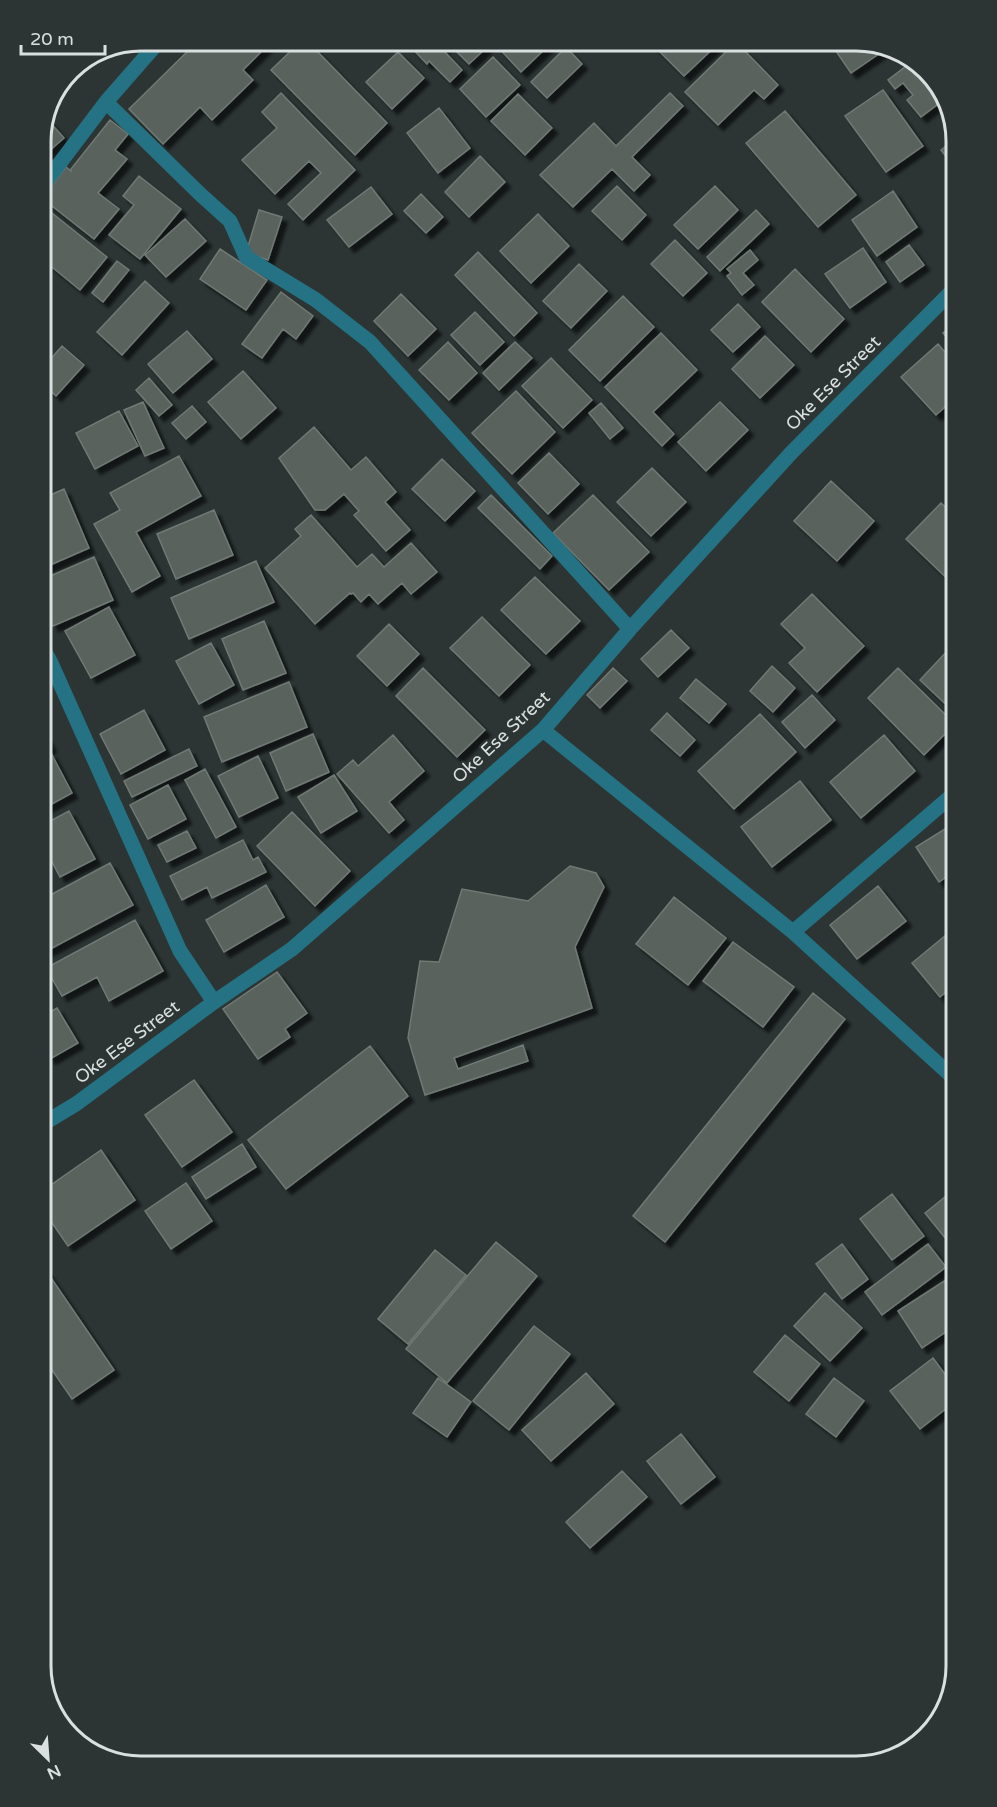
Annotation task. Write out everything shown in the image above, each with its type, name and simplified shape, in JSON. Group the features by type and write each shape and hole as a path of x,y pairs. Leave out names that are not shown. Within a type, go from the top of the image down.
{"street":[{"path":"51,175 106,102 151,51"},
{"path":"106,102 230,221 246,257 316,300 370,342 630,629"},
{"name":"Oke Ese Street","path":"51,1119 76,1104 214,1002 292,949 543,729 630,629 792,452 946,298"},
{"path":"51,663 180,951 214,1002"},
{"path":"543,729 793,932 946,1070"},
{"path":"793,932 946,801"}],"building":[{"path":"188,51 262,51 243,70 253,80 212,120 200,107 163,144 129,109"},
{"path":"291,51 317,51 387,123 355,155 271,70"},
{"path":"415,51 444,51 462,70 450,82 429,61 427,64"},
{"path":"456,51 483,51 469,64"},
{"path":"502,51 543,51 521,72"},
{"path":"562,51 570,51 582,64 547,98 531,82"},
{"path":"659,51 710,51 684,76"},
{"path":"727,51 745,51 778,85 764,99 754,90 718,125 685,92"},
{"path":"836,51 862,51 878,54 851,73"},
{"path":"398,52 424,78 392,109 366,82"},
{"path":"493,57 520,85 486,117 460,89"},
{"path":"906,66 928,86 938,104 921,117 907,100 913,95 903,83 895,89 888,80"},
{"path":"883,90 923,146 886,172 845,116"},
{"path":"281,93 355,170 303,220 288,204 321,173 309,161 275,194 242,160 277,128 262,112"},
{"path":"670,93 683,106 632,157 650,175 634,191 612,169 573,207 540,175 594,123 616,146"},
{"path":"518,94 552,128 525,155 491,121"},
{"path":"439,108 470,148 438,173 407,133"},
{"path":"785,111 856,195 818,227 746,143"},
{"path":"110,120 128,134 115,150 127,159 98,193 119,209 94,239 51,205 51,186 66,167 71,171"},
{"path":"53,125 64,138 51,149"},
{"path":"946,146 946,156 941,150"},
{"path":"480,156 505,182 469,217 445,192"},
{"path":"139,176 181,209 140,259 109,235 134,205 123,196"},
{"path":"617,186 646,215 622,240 592,211"},
{"path":"715,186 738,210 698,249 674,225"},
{"path":"371,187 392,214 349,247 327,220"},
{"path":"893,191 917,227 877,256 852,220"},
{"path":"421,194 443,217 426,233 404,211"},
{"path":"259,210 282,217 268,260 246,253"},
{"path":"756,210 769,224 720,271 707,257"},
{"path":"51,214 107,257 80,290 51,266"},
{"path":"538,214 569,246 531,283 500,251"},
{"path":"185,219 206,241 166,277 145,255"},
{"path":"675,240 707,273 683,296 651,264"},
{"path":"909,245 924,265 900,282 886,262"},
{"path":"863,248 886,282 850,308 825,274"},
{"path":"220,249 267,280 246,310 200,279"},
{"path":"750,250 758,260 743,273 754,285 742,295 727,276 731,273 727,269"},
{"path":"478,252 537,313 514,336 455,275"},
{"path":"117,261 129,270 103,302 92,293"},
{"path":"579,264 607,291 571,328 543,301"},
{"path":"795,269 844,319 811,352 762,302"},
{"path":"145,281 169,303 122,355 97,332"},
{"path":"281,292 313,316 296,339 283,329 262,358 242,344"},
{"path":"401,294 436,329 408,356 374,321"},
{"path":"623,296 654,327 600,381 569,350"},
{"path":"738,304 760,327 733,352 711,330"},
{"path":"475,312 504,342 480,365 451,335"},
{"path":"187,331 212,359 173,393 148,364"},
{"path":"661,333 697,370 653,412 674,434 662,446 605,387"},
{"path":"765,336 794,365 760,398 732,369"},
{"path":"448,342 477,373 449,400 419,370"},
{"path":"515,342 532,358 499,390 483,373"},
{"path":"938,344 946,353 946,406 936,415 901,377"},
{"path":"62,346 84,365 56,396 51,391 51,359"},
{"path":"551,358 592,400 563,428 522,386"},
{"path":"243,371 276,408 241,439 208,402"},
{"path":"149,378 172,405 159,416 136,390"},
{"path":"516,391 555,432 512,474 472,433"},
{"path":"143,402 164,448 145,456 124,410"},
{"path":"720,402 748,430 706,471 678,442"},
{"path":"601,403 623,428 610,439 589,413"},
{"path":"192,406 206,422 186,439 172,423"},
{"path":"119,411 138,446 95,469 76,433"},
{"path":"314,427 351,470 366,457 396,492 385,502 410,530 386,551 354,515 359,511 344,494 325,510 315,510 279,458"},
{"path":"549,453 579,484 548,514 518,483"},
{"path":"179,456 201,496 136,532 160,576 132,592 94,524 120,510 110,493"},
{"path":"442,459 475,491 445,521 412,489"},
{"path":"652,468 686,502 651,536 617,502"},
{"path":"831,481 874,521 837,561 794,521"},
{"path":"64,489 89,548 51,565 51,495"},
{"path":"491,495 552,556 540,569 478,508"},
{"path":"593,495 649,552 609,590 553,533"},
{"path":"941,503 946,508 946,577 906,539"},
{"path":"214,510 233,555 176,579 157,534"},
{"path":"311,515 357,567 372,554 384,567 411,543 437,572 411,594 402,583 378,604 369,594 361,602 353,593 350,593 315,624 265,568 301,536 295,529"},
{"path":"94,557 113,600 53,626 51,621 51,576"},
{"path":"256,561 274,602 189,639 171,598"},
{"path":"535,577 580,621 546,654 501,610"},
{"path":"812,594 864,646 817,692 789,663 805,648 781,624"},
{"path":"109,607 135,655 91,678 65,631"},
{"path":"482,617 530,665 499,696 450,648"},
{"path":"264,621 286,673 243,690 222,639"},
{"path":"389,624 419,654 387,686 357,656"},
{"path":"671,630 689,648 658,677 641,659"},
{"path":"211,643 234,685 199,704 176,661"},
{"path":"946,652 946,705 920,680"},
{"path":"772,666 795,688 773,712 750,691"},
{"path":"423,668 485,730 457,757 396,696"},
{"path":"613,668 627,681 600,708 587,695"},
{"path":"898,668 946,715 946,733 924,755 868,698"},
{"path":"696,679 726,704 709,723 680,698"},
{"path":"289,682 307,727 222,762 204,717"},
{"path":"812,695 835,720 805,748 782,722"},
{"path":"144,710 165,750 121,774 100,734"},
{"path":"667,713 695,740 680,756 651,730"},
{"path":"760,714 796,752 734,809 698,771"},
{"path":"313,734 329,772 286,791 270,753"},
{"path":"393,735 424,771 389,802 404,820 389,833 337,774 353,760 358,766"},
{"path":"884,735 915,771 861,818 830,782"},
{"path":"189,749 197,766 132,797 124,781"},
{"path":"51,753 72,793 51,805"},
{"path":"258,756 278,798 239,817 218,776"},
{"path":"205,769 236,827 216,838 185,780"},
{"path":"334,775 357,811 321,833 298,797"},
{"path":"800,781 831,820 772,867 741,827"},
{"path":"168,785 186,819 148,839 130,805"},
{"path":"69,811 95,859 60,877 51,860 51,821"},
{"path":"292,812 350,871 315,906 257,846"},
{"path":"946,828 946,877 939,882 916,847"},
{"path":"187,831 196,848 167,862 158,845"},
{"path":"243,840 253,860 258,857 266,872 212,898 207,887 182,900 170,876"},
{"path":"110,863 133,905 51,949 51,895"},
{"path":"570,866 596,873 604,887 575,947 592,1008 454,1058 458,1069 523,1045 528,1061 425,1095 408,1038 420,961 439,962 462,889 528,901"},
{"path":"266,885 284,917 224,952 206,920"},
{"path":"878,886 906,921 857,959 830,925"},
{"path":"674,897 726,938 688,985 636,944"},
{"path":"135,920 163,971 109,1001 97,977 62,996 51,977 51,965"},
{"path":"946,935 946,992 940,997 912,963"},
{"path":"733,942 794,987 763,1027 703,981"},
{"path":"277,972 307,1013 285,1029 290,1037 258,1059 223,1009"},
{"path":"813,993 845,1019 665,1242 633,1216"},
{"path":"57,1008 78,1043 51,1058 51,1011"},
{"path":"370,1046 408,1096 286,1189 248,1140"},
{"path":"194,1080 232,1132 182,1167 145,1115"},
{"path":"242,1144 256,1167 206,1199 192,1177"},
{"path":"101,1150 135,1200 68,1246 51,1221 51,1185"},
{"path":"186,1183 212,1221 171,1249 145,1211"},
{"path":"892,1194 924,1236 892,1260 860,1219"},
{"path":"946,1196 946,1239 925,1213"},
{"path":"496,1242 537,1276 447,1383 406,1349"},
{"path":"842,1244 868,1279 842,1299 816,1264"},
{"path":"928,1244 946,1267 882,1315 865,1292"},
{"path":"435,1250 466,1275 408,1344 378,1319"},
{"path":"51,1278 114,1370 72,1399 51,1369"},
{"path":"946,1280 946,1332 922,1348 898,1311"},
{"path":"825,1293 862,1328 830,1361 794,1326"},
{"path":"534,1326 570,1354 509,1430 473,1401"},
{"path":"785,1335 820,1364 789,1401 754,1372"},
{"path":"933,1358 946,1376 946,1409 920,1429 890,1391"},
{"path":"586,1373 614,1404 551,1461 522,1430"},
{"path":"438,1378 471,1402 447,1437 413,1413"},
{"path":"834,1378 864,1401 836,1437 806,1414"},
{"path":"681,1434 715,1477 681,1504 647,1461"},
{"path":"622,1471 647,1497 590,1548 566,1522"}]}
